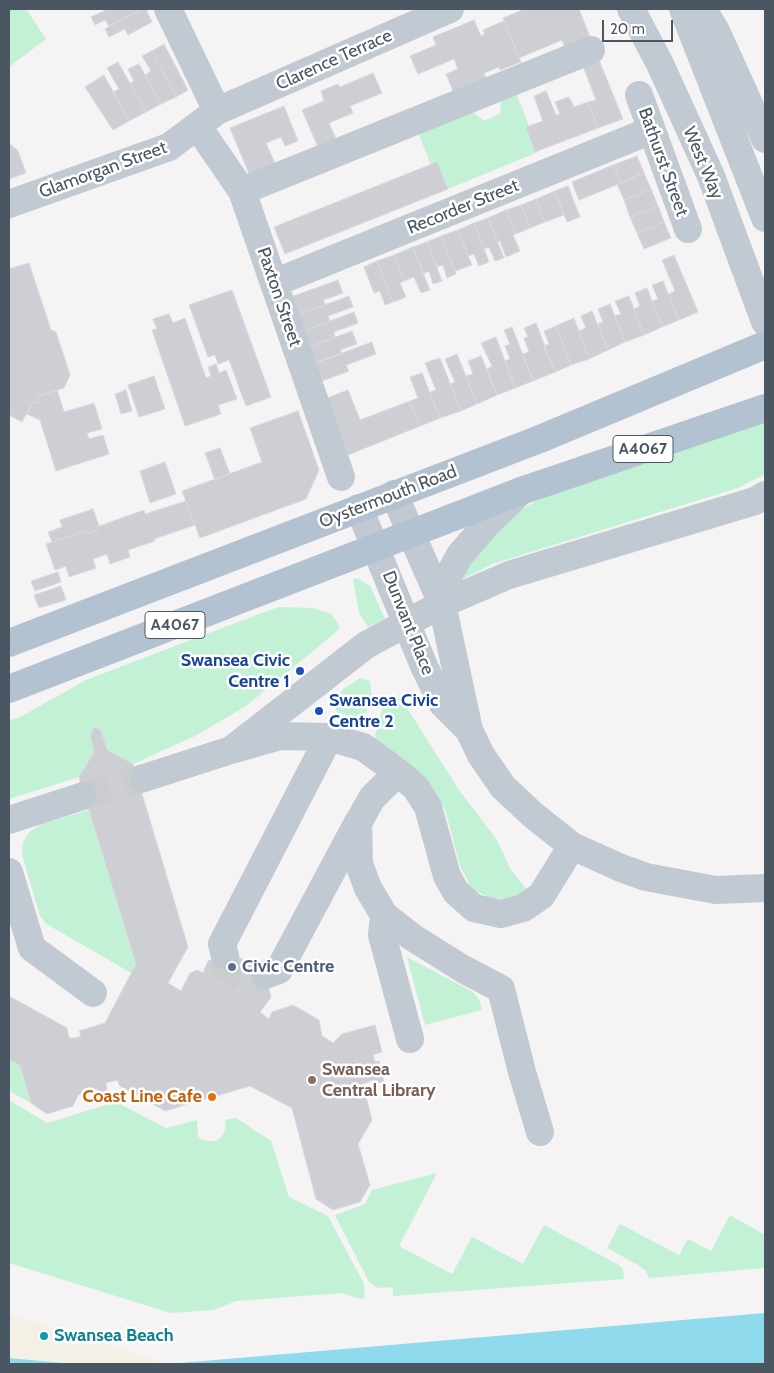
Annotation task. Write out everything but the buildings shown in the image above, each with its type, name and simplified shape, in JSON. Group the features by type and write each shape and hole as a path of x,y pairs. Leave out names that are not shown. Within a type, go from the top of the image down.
{"main road":[{"name":"Oystermouth Road","path":"9,644 540,439 765,345"},
{"name":"A4067","path":"9,689 521,491 765,408"}],"street":[{"name":"Paxton Street","path":"168,9 208,119 242,191 341,477"},
{"name":"Clarence Terrace","path":"208,119 450,9"},
{"name":"West Way","path":"631,9 660,64 711,176 765,322"},
{"name":"West Way","path":"683,9 765,218"},
{"path":"703,9 716,31 765,139"},
{"path":"242,191 591,50"},
{"name":"Bathurst Street","path":"639,95 688,229"},
{"name":"Glamorgan Street","path":"9,204 169,147 208,119"},
{"name":"Recorder Street","path":"274,284 652,130"},
{"name":"Dunvant Place","path":"442,604 450,573 460,555 486,525 521,491"},
{"name":"Dunvant Place","path":"394,494 442,604 469,730 502,787 572,846 621,868 646,877 716,890 765,888"},
{"path":"231,750 366,645 407,621 442,604 509,575 754,501 765,495"},
{"name":"Dunvant Place","path":"360,508 424,666 442,703 469,730"},
{"path":"144,778 280,736 329,738 363,747 398,772 416,788 428,808 447,876 456,892 474,908 501,914 523,908 541,896 572,846"},
{"path":"224,956 222,944 329,738"},
{"path":"265,976 279,970 372,798 398,772"},
{"path":"9,820 83,796"},
{"path":"358,823 359,864 368,888 384,915 426,946 500,989 540,1132"},
{"path":"9,872 32,948 93,993"},
{"path":"384,915 382,934 410,1039"}],"green space":[{"path":"9,9 26,9 46,39 9,67"},
{"path":"515,90 529,126 526,127 536,153 448,189 437,163 431,165 416,127 470,110 484,121 500,114 501,101"},
{"path":"765,418 765,474 738,488 492,564 463,579 468,565 492,536 519,511 551,492"},
{"path":"357,578 370,586 385,619 368,627 359,613 353,579"},
{"path":"279,607 313,608 331,614 338,623 339,628 246,706 197,735 133,764 107,750 101,730 94,727 90,735 94,752 79,777 9,799 9,721 22,716 86,680"},
{"path":"360,678 370,681 372,700 365,714 354,718 337,712 334,702 342,690"},
{"path":"392,696 402,700 459,790 497,840 511,870 527,890 510,899 490,898 472,889 460,866 445,809 422,776 405,759 374,739 385,700"},
{"path":"89,810 136,964 131,973 45,923 40,916 22,855 23,842 29,832 42,824"},
{"path":"407,957 473,992 479,999 482,1010 425,1025"},
{"path":"9,1060 20,1065 31,1103 9,1091"},
{"path":"9,1100 47,1123 116,1102 166,1128 197,1120 198,1136 202,1140 208,1141 216,1141 222,1136 226,1129 225,1120 236,1118 271,1141 289,1197 328,1216 364,1284 365,1298 360,1299 343,1293 236,1301 214,1310 171,1313 9,1263"},
{"path":"437,1173 399,1246 452,1274 472,1237 523,1264 544,1225 619,1265 623,1269 624,1279 393,1296 393,1287 378,1288 369,1282 335,1215 365,1204 372,1190"},
{"path":"730,1215 765,1235 765,1268 649,1278 646,1271 638,1265 607,1248 620,1224 679,1255 688,1239 711,1251"}],"sand":[{"name":"Swansea Beach","path":"9,1314 168,1364 73,1364 9,1358"}],"water":[{"path":"765,1313 765,1364 168,1364"},
{"path":"9,1358 73,1364 9,1364"}],"tunnel":[{"path":"83,796 144,778"},
{"path":"225,956 226,967 237,975 252,980 265,975"}],"place":[{"name":"Swansea Civic Centre 1","path":"300,671"},
{"name":"Swansea Civic Centre 2","path":"319,711"},
{"name":"Civic Centre","path":"232,967"},
{"name":"Swansea Central Library","path":"312,1080"},
{"name":"Coast Line Cafe","path":"212,1097"},
{"name":"Swansea Beach","path":"44,1336"}]}
